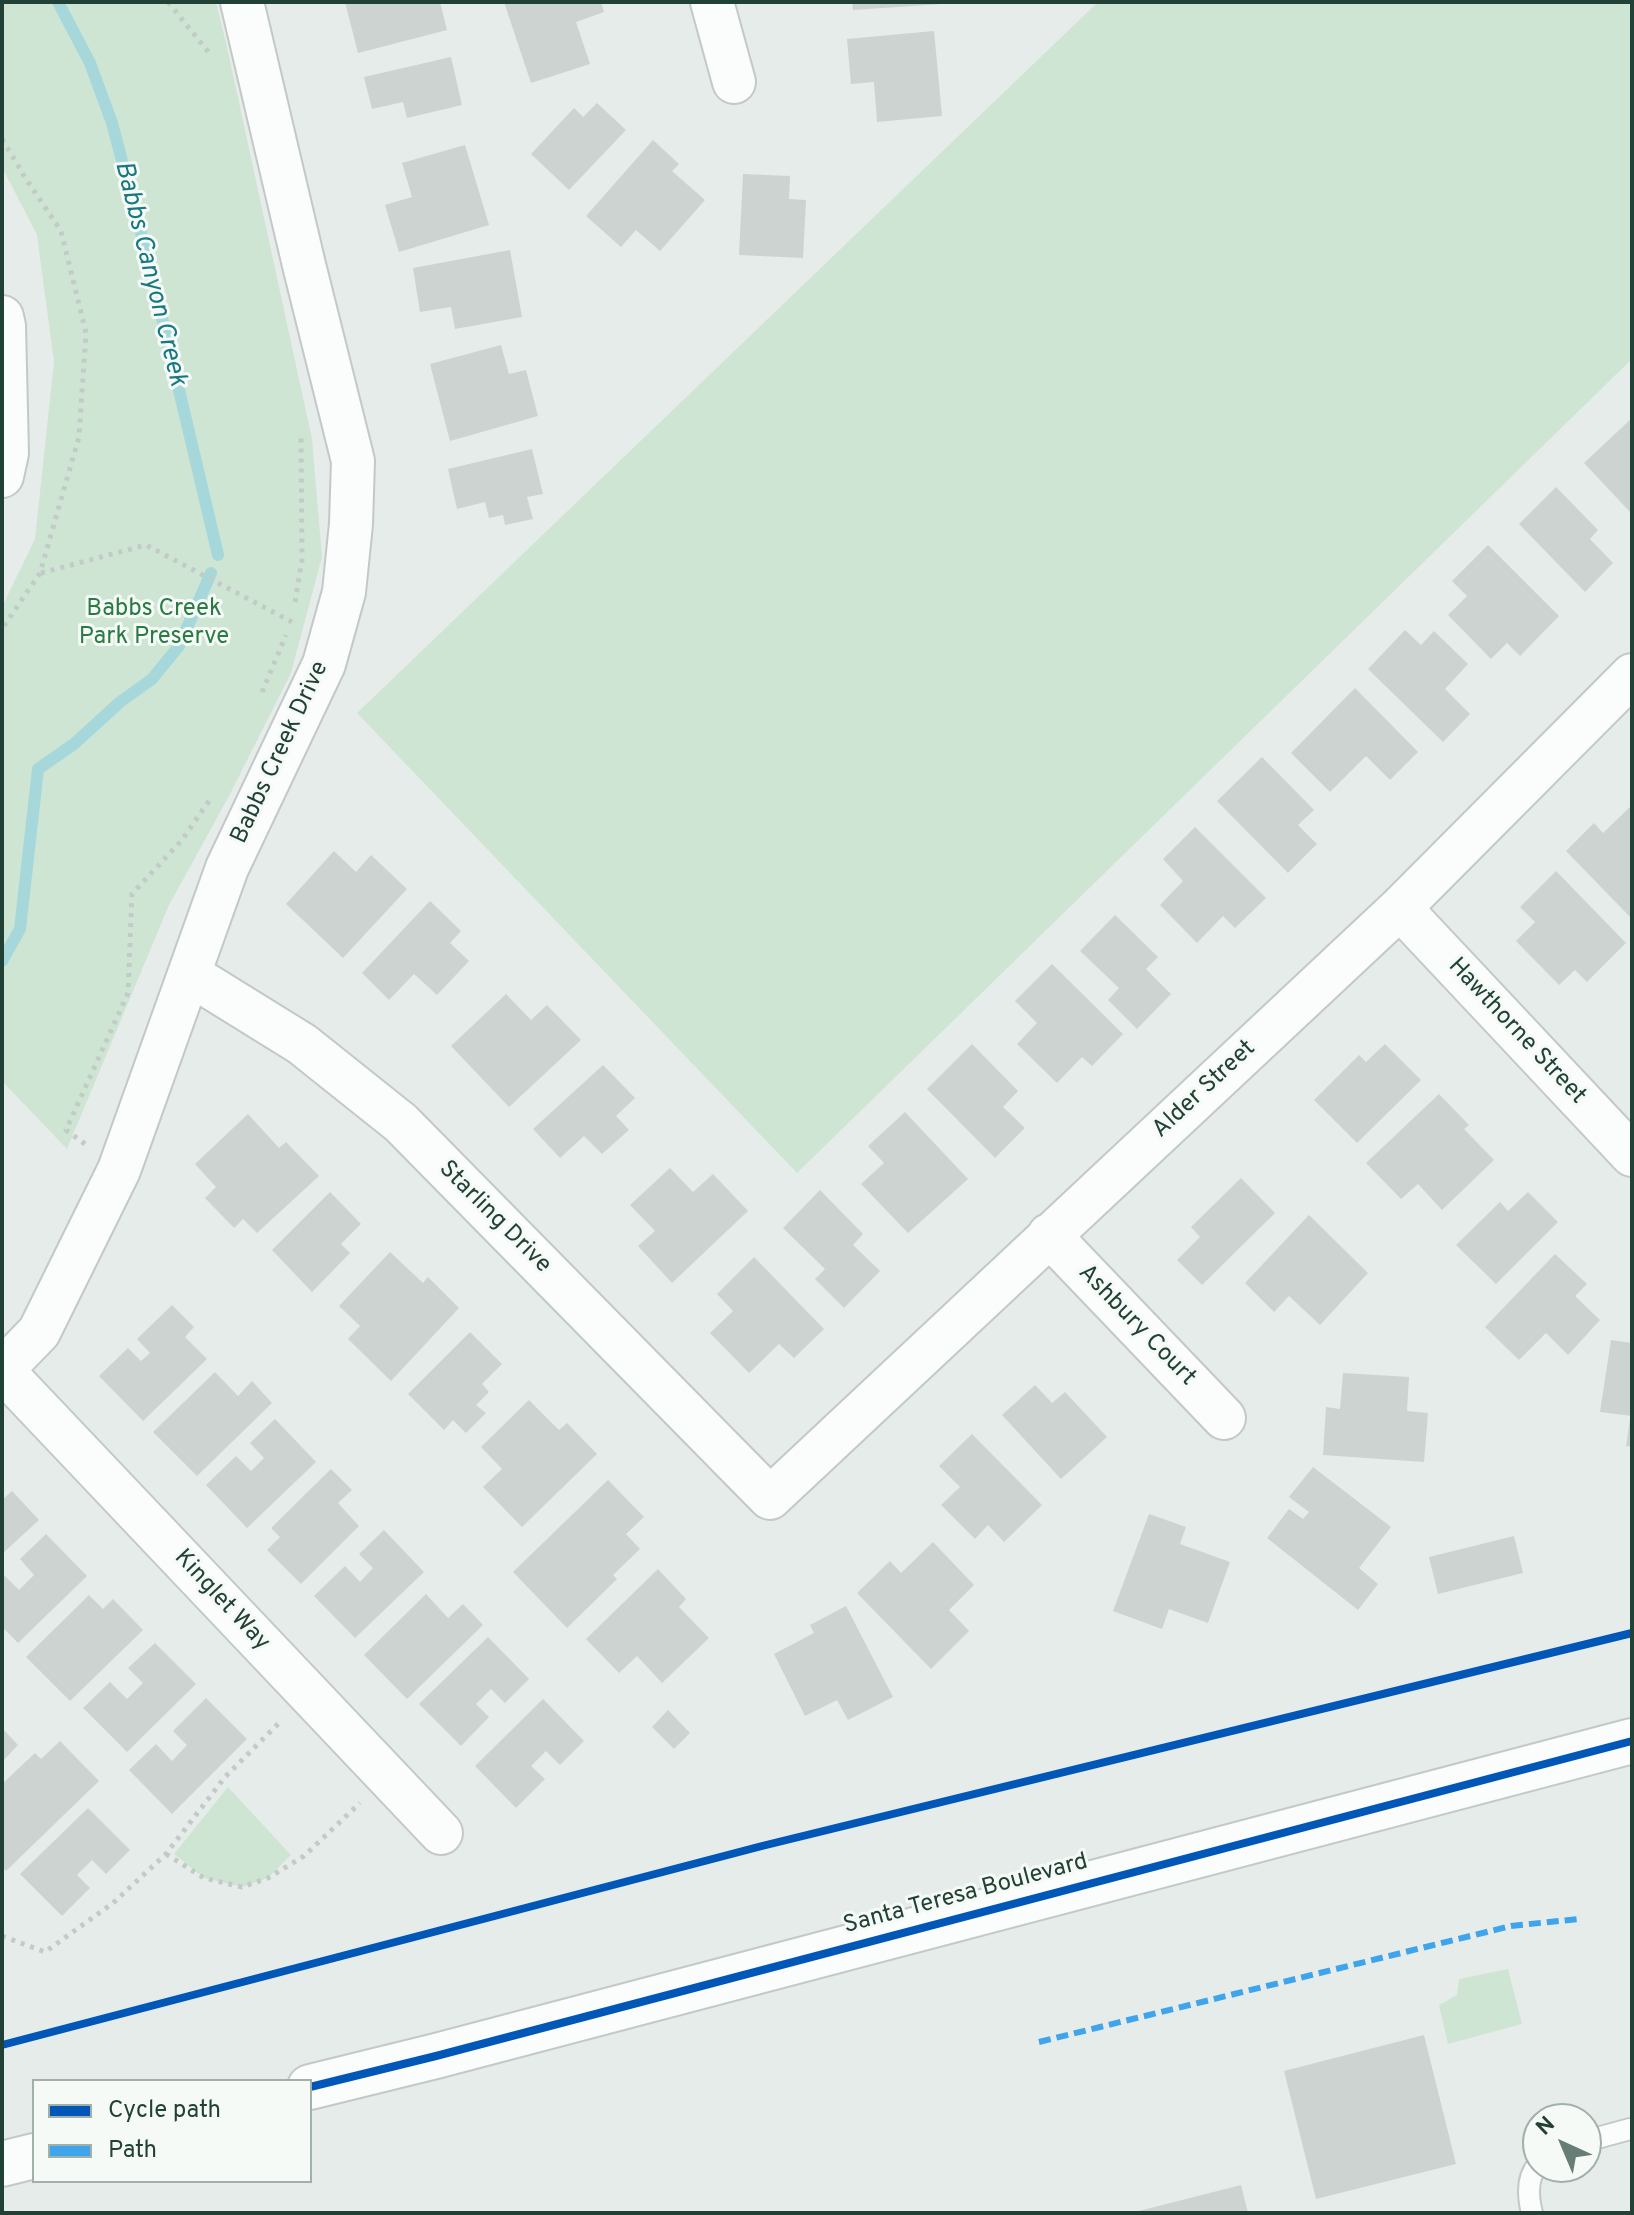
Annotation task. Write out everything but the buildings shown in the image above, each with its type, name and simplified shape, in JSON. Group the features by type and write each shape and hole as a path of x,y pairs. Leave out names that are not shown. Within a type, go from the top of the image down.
{"main road":[{"name":"Santa Teresa Boulevard","path":"312,2087 1632,1741"},
{"path":"2,2164 32,2156"}],"street":[{"name":"Babbs Creek Drive","path":"2,1370 39,1332 119,1170 227,868 324,664 344,592 353,461 242,2"},
{"path":"712,2 734,82"},
{"path":"2,317 4,461"},
{"name":"Alder Street","path":"770,1498 1400,908 1632,675"},
{"name":"Hawthorne Street","path":"1400,908 1632,1155"},
{"name":"Starling Drive","path":"189,974 302,1044 401,1123 770,1498"},
{"name":"Ashbury Court","path":"1049,1235 1224,1418"},
{"name":"Kinglet Way","path":"2,1370 441,1833"}],"lane":[{"path":"1602,2137 1630,2129"},
{"path":"1530,2183 1528,2195 1532,2213"}],"path":[{"path":"168,2 214,58"},
{"path":"2,139 61,231 86,333 79,437 40,573 2,629"},
{"path":"260,696 292,622 302,560 301,434 298,419"},
{"path":"40,573 146,545 292,622"},
{"path":"119,1170 66,1130 128,993 132,894 182,840 214,795"},
{"path":"2,1936 45,1952 113,1903 166,1854 225,1777 309,1693"},
{"path":"166,1854 204,1878 242,1887 268,1878 304,1856 388,1777"}],"green space":[{"name":"Babbs Creek Park Preserve","path":"2,2 216,2 312,439 322,557 291,673 228,798 169,905 67,1149 2,1081 2,607 35,539 54,362 37,235 2,167"},
{"path":"1098,2 1632,2 1632,359 797,1173 357,713"},
{"path":"228,1787 291,1855 268,1878 242,1887 204,1878 174,1854"},
{"path":"1508,1969 1522,2024 1448,2044 1439,2005 1457,1995 1459,1979"}],"waterway":[{"name":"Babbs Canyon Creek","path":"58,2 90,63 112,123 149,263 218,555"},
{"name":"Babbs Canyon Creek","path":"2,961 20,929 38,769 74,744 120,702 152,679 179,646 211,573"}],"marked path":[{"path":"1039,2042 1511,1926 1578,1919"}],"cycle path":[{"path":"2,2045 762,1846 1632,1633"},
{"path":"312,2087 1632,1741"}]}
